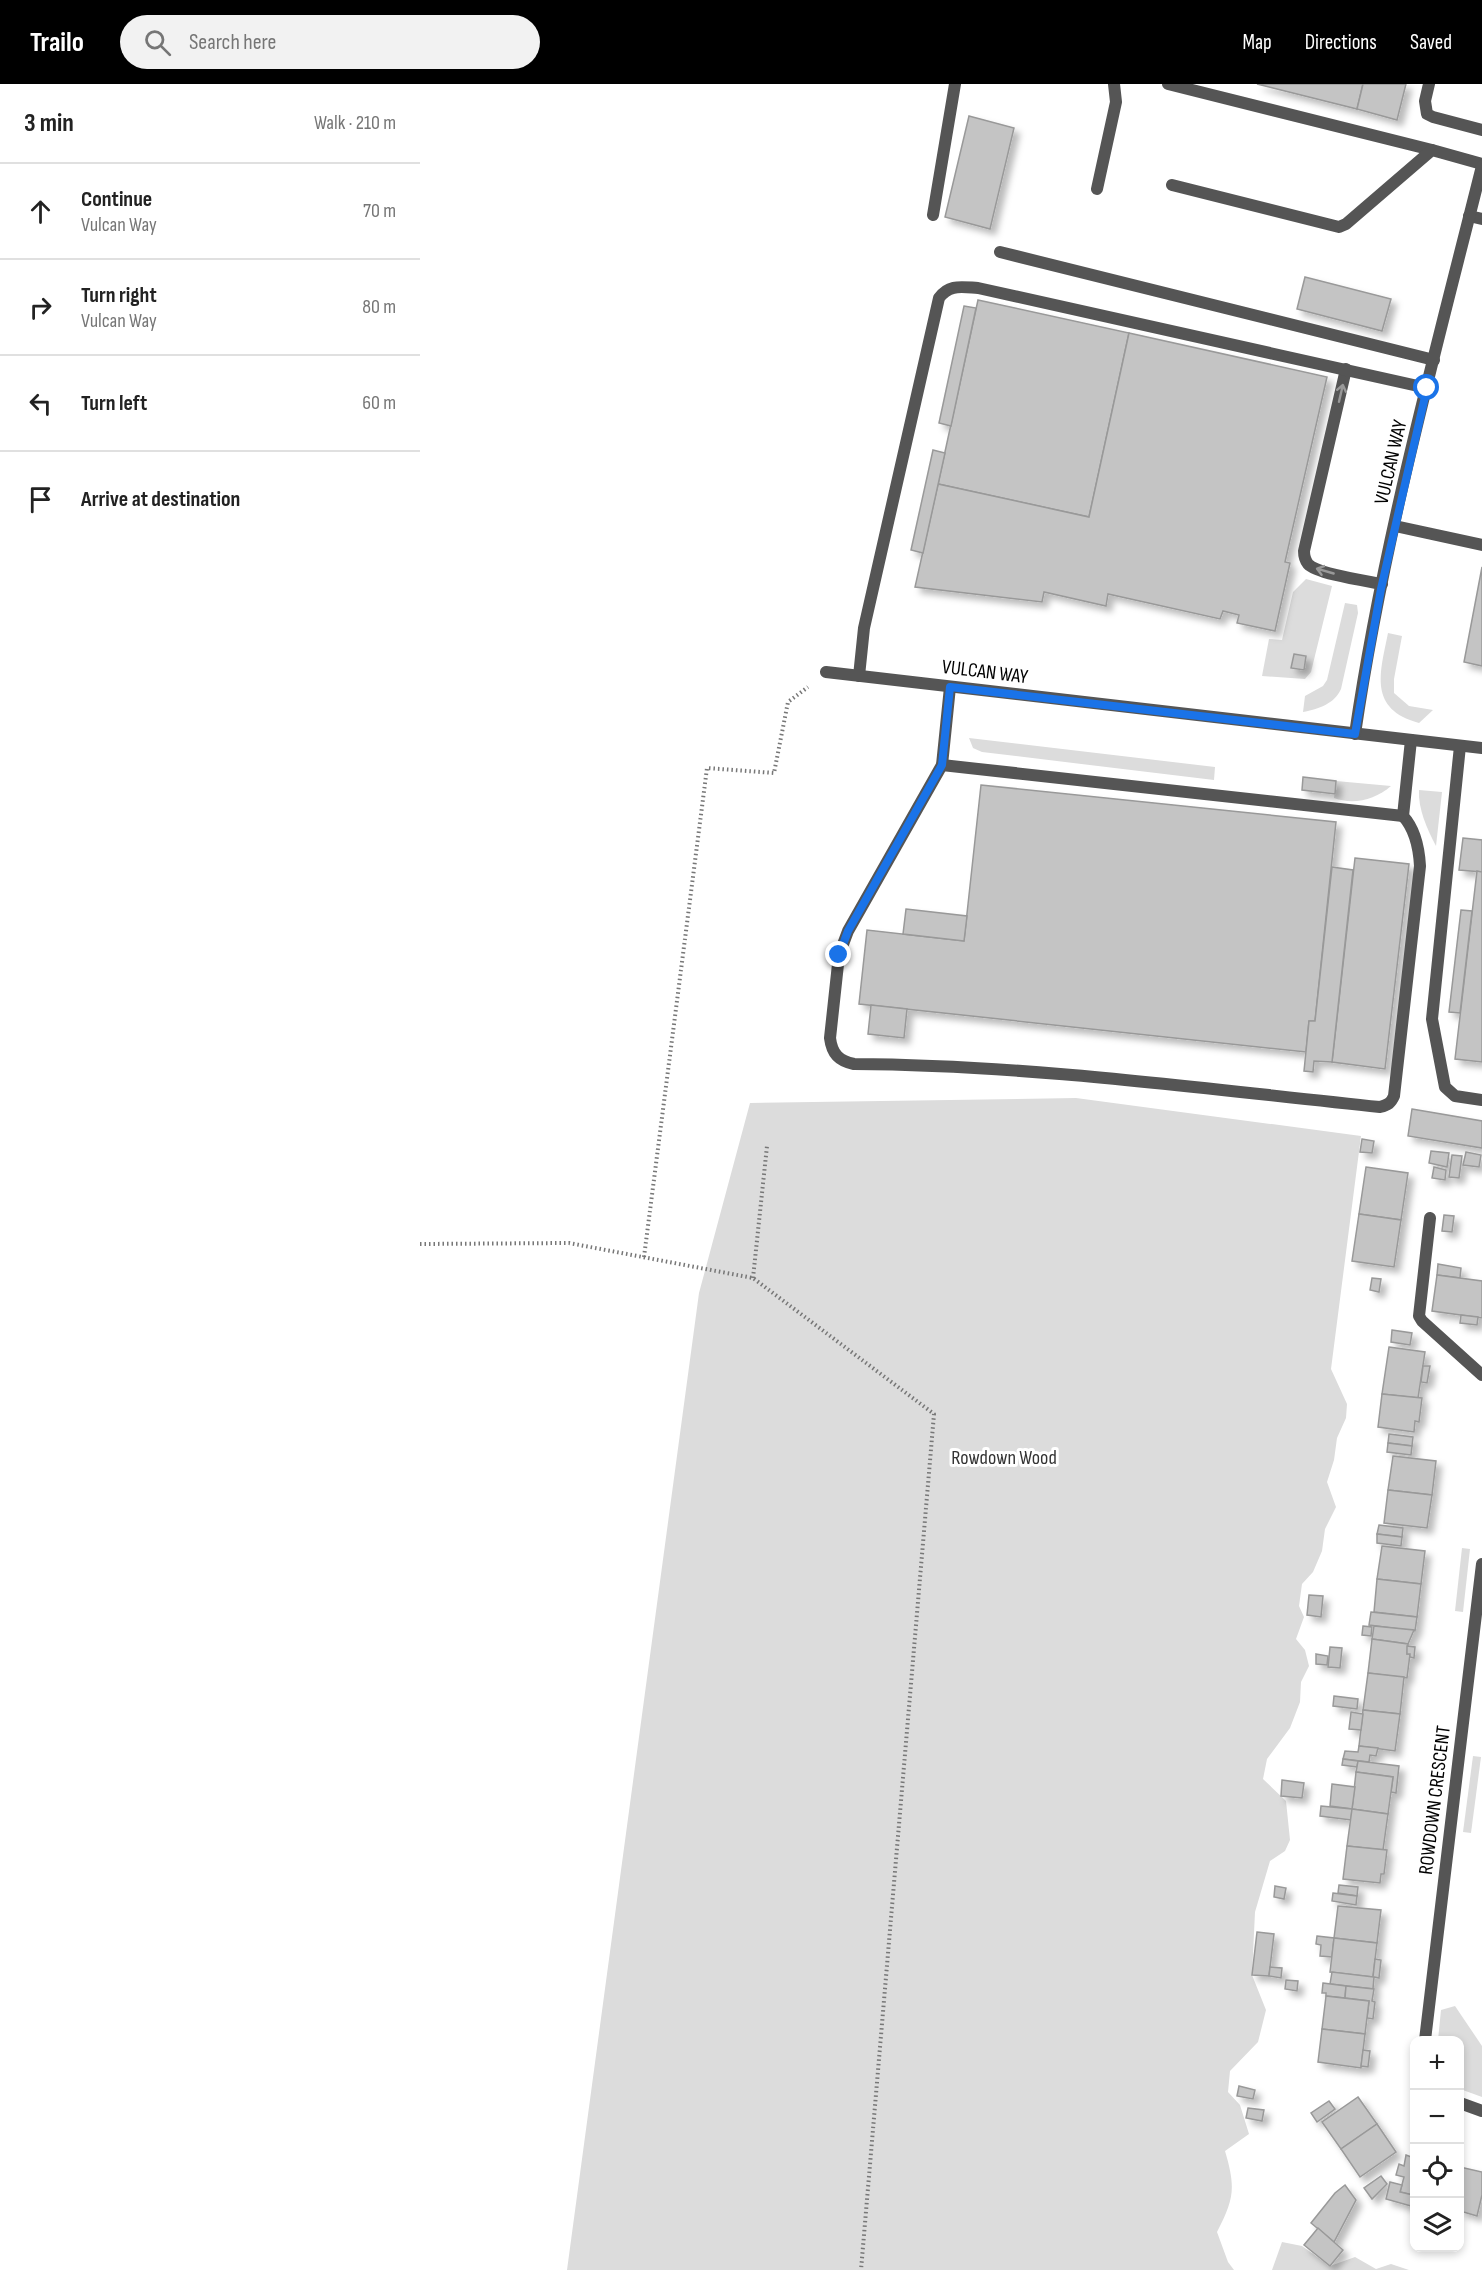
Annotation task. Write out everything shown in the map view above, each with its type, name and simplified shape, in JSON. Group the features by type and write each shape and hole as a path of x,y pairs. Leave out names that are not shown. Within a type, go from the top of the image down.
{"street":[{"path":"933,215 955,84"},
{"path":"1097,189 1116,102 1114,84"},
{"path":"1168,84 1432,150 1482,165"},
{"path":"1429,84 1425,101 1427,114 1482,130"},
{"path":"1172,185 1339,227 1346,224 1432,150"},
{"name":"VULCAN WAY","path":"1355,734 1366,660 1382,584 1434,360 1476,218 1482,165"},
{"path":"1000,252 1434,360"},
{"path":"859,676 864,628 939,298 944,290 952,286 978,288 1427,388"},
{"path":"1346,369 1304,557 1311,567 1322,571 1382,584"},
{"path":"1395,526 1482,545"},
{"name":"VULCAN WAY","path":"826,672 1482,748"},
{"path":"942,765 1403,816 1408,821 1417,843 1420,866 1394,1096 1391,1102 1380,1107 1020,1070 918,1064 854,1064 844,1062 836,1055 831,1048 830,1038 842,944 942,765 950,687"},
{"path":"1403,816 1411,740"},
{"path":"1460,746 1432,1019 1445,1087 1455,1096 1482,1100"},
{"path":"1430,1218 1419,1316 1422,1322 1482,1375"},
{"name":"ROWDOWN CRESCENT","path":"1425,2036 1482,1564"},
{"path":"1464,2104 1482,2111"}],"path":[{"path":"645,1257 707,768 774,773 788,702 826,672"},
{"path":"753,1278 767,1146"},
{"path":"420,1244 568,1244 753,1278 934,1414 861,2270"}],"green space":[{"path":"1306,579 1332,586 1311,672 1305,679 1262,676 1269,639 1282,640 1293,592"},
{"path":"1345,603 1357,605 1358,613 1341,689 1325,705 1303,712 1305,696 1323,686 1327,680"},
{"path":"1388,633 1402,636 1394,679 1394,693 1409,706 1433,710 1419,723 1403,717 1392,709 1381,688 1382,662"},
{"path":"969,738 1215,767 1214,780 982,752 973,748"},
{"path":"1336,781 1391,786 1371,798 1349,801 1334,798"},
{"path":"1419,790 1442,792 1436,846 1426,826"},
{"name":"Rowdown Wood","path":"1076,1098 1361,1136 1331,1369 1347,1404 1346,1418 1337,1438 1334,1460 1327,1482 1336,1507 1325,1529 1322,1551 1313,1572 1302,1584 1299,1606 1304,1617 1296,1639 1305,1650 1309,1666 1301,1682 1300,1702 1290,1728 1267,1759 1263,1779 1286,1801 1290,1840 1285,1851 1270,1861 1255,1912 1252,1975 1266,2010 1258,2042 1230,2071 1228,2092 1240,2105 1249,2134 1225,2151 1231,2175 1232,2193 1217,2232 1228,2262 1234,2270 567,2270 699,1293 750,1103"},
{"path":"1462,1548 1470,1549 1463,1612 1455,1611"},
{"path":"1473,1756 1481,1757 1471,1833 1463,1832"},
{"path":"1455,2006 1482,2046 1482,2097 1464,2090 1464,2036 1438,2036 1441,2010"},
{"path":"1282,2242 1302,2246 1330,2266 1355,2257 1376,2269 1391,2264 1409,2270 1272,2270"}],"building":[{"path":"1257,84 1363,84 1357,109"},
{"path":"1363,84 1406,84 1397,120 1357,109"},
{"path":"969,116 1014,128 990,229 945,217"},
{"path":"1305,277 1391,299 1382,331 1297,309"},
{"path":"978,300 1129,333 1089,517 938,484"},
{"path":"964,306 976,308 951,426 939,423"},
{"path":"1129,333 1327,377 1285,562 1290,563 1275,631 1237,623 1239,615 1223,611 1220,619 1108,594 1106,606 1044,592 1042,602 915,587 938,484 1089,517"},
{"path":"933,450 945,453 923,553 911,550"},
{"path":"1482,567 1482,666 1464,662"},
{"path":"1294,654 1306,656 1304,670 1291,668"},
{"path":"1303,777 1336,781 1335,794 1302,790"},
{"path":"981,785 1336,822 1315,1021 1309,1021 1306,1052 859,1004 867,930 964,941"},
{"path":"1463,838 1482,840 1482,872 1459,870"},
{"path":"1355,858 1409,864 1385,1069 1332,1062"},
{"path":"1332,867 1353,870 1332,1062 1314,1061 1313,1072 1304,1071 1309,1021 1315,1021"},
{"path":"1477,871 1482,872 1482,1062 1455,1059"},
{"path":"906,909 967,916 964,941 903,934"},
{"path":"1461,910 1472,911 1460,1013 1449,1012"},
{"path":"871,1005 907,1009 904,1038 868,1034"},
{"path":"1412,1109 1482,1121 1482,1148 1408,1136"},
{"path":"1362,1139 1374,1141 1372,1153 1360,1152"},
{"path":"1431,1151 1449,1153 1447,1167 1429,1163"},
{"path":"1466,1152 1481,1155 1479,1167 1463,1165"},
{"path":"1452,1155 1462,1156 1459,1178 1449,1177"},
{"path":"1366,1167 1408,1173 1401,1220 1359,1214"},
{"path":"1434,1167 1446,1170 1445,1180 1432,1178"},
{"path":"1359,1214 1401,1220 1394,1267 1352,1261"},
{"path":"1444,1215 1454,1216 1452,1232 1442,1231"},
{"path":"1438,1264 1461,1268 1460,1278 1437,1275"},
{"path":"1437,1275 1482,1281 1482,1318 1432,1311"},
{"path":"1372,1278 1381,1279 1379,1292 1370,1290"},
{"path":"1461,1315 1478,1317 1477,1325 1460,1323"},
{"path":"1392,1330 1412,1333 1410,1345 1391,1342"},
{"path":"1389,1347 1425,1352 1418,1398 1382,1394"},
{"path":"1423,1366 1430,1366 1427,1383 1421,1382"},
{"path":"1382,1394 1422,1398 1419,1422 1415,1421 1414,1432 1378,1427"},
{"path":"1389,1434 1413,1437 1412,1446 1388,1443"},
{"path":"1388,1443 1412,1446 1411,1455 1387,1452"},
{"path":"1393,1456 1436,1461 1432,1495 1388,1490"},
{"path":"1388,1490 1432,1495 1427,1528 1384,1523"},
{"path":"1379,1525 1403,1528 1402,1537 1377,1534"},
{"path":"1377,1534 1402,1537 1401,1546 1377,1543"},
{"path":"1382,1546 1425,1551 1421,1584 1377,1579"},
{"path":"1377,1579 1421,1584 1417,1617 1374,1612"},
{"path":"1309,1595 1323,1596 1321,1617 1307,1615"},
{"path":"1371,1612 1417,1617 1415,1631 1369,1625"},
{"path":"1363,1626 1372,1627 1371,1636 1362,1635"},
{"path":"1374,1626 1414,1630 1408,1644 1372,1639"},
{"path":"1372,1639 1408,1644 1407,1654 1410,1654 1407,1678 1368,1673"},
{"path":"1407,1646 1415,1647 1414,1658 1407,1654"},
{"path":"1330,1647 1342,1648 1340,1668 1328,1667"},
{"path":"1316,1654 1328,1656 1327,1665 1316,1664"},
{"path":"1368,1673 1404,1677 1400,1714 1363,1710"},
{"path":"1334,1696 1358,1699 1357,1709 1333,1706"},
{"path":"1363,1710 1400,1714 1395,1751 1359,1746"},
{"path":"1351,1712 1363,1714 1361,1730 1349,1729"},
{"path":"1359,1746 1378,1748 1376,1756 1370,1755 1369,1762 1343,1759 1345,1751 1358,1752"},
{"path":"1343,1759 1358,1761 1357,1767 1342,1765"},
{"path":"1358,1761 1399,1766 1396,1793 1391,1792 1393,1777 1356,1772"},
{"path":"1356,1772 1393,1777 1388,1814 1352,1809"},
{"path":"1282,1780 1304,1783 1302,1798 1281,1796"},
{"path":"1332,1784 1355,1787 1352,1809 1330,1806"},
{"path":"1321,1806 1352,1809 1351,1820 1320,1816"},
{"path":"1352,1809 1388,1814 1383,1850 1347,1846"},
{"path":"1347,1846 1387,1850 1384,1874 1381,1874 1380,1883 1343,1879"},
{"path":"1339,1885 1358,1887 1357,1896 1338,1893"},
{"path":"1275,1886 1286,1888 1284,1899 1274,1897"},
{"path":"1333,1893 1357,1896 1356,1905 1332,1901"},
{"path":"1338,1906 1381,1910 1377,1943 1334,1938"},
{"path":"1257,1932 1274,1934 1269,1976 1252,1975"},
{"path":"1317,1936 1334,1938 1332,1957 1320,1956 1321,1945 1316,1944"},
{"path":"1334,1938 1377,1943 1373,1977 1330,1972"},
{"path":"1375,1959 1381,1960 1379,1978 1374,1977 1373,1989 1330,1984 1332,1972 1373,1977"},
{"path":"1270,1967 1282,1968 1281,1978 1269,1976"},
{"path":"1286,1980 1298,1981 1297,1991 1285,1989"},
{"path":"1323,1983 1346,1986 1345,1998 1326,1996 1326,1993 1322,1993"},
{"path":"1346,1986 1374,1989 1373,2019 1367,2018 1369,2001 1345,1998"},
{"path":"1326,1996 1369,2001 1365,2034 1322,2029"},
{"path":"1322,2029 1365,2034 1361,2068 1318,2062"},
{"path":"1363,2050 1370,2051 1368,2067 1361,2066"},
{"path":"1239,2086 1255,2090 1253,2099 1237,2096"},
{"path":"1358,2097 1377,2124 1341,2149 1322,2122"},
{"path":"1329,2101 1335,2109 1317,2122 1311,2113"},
{"path":"1248,2108 1264,2110 1262,2121 1246,2118"},
{"path":"1377,2124 1396,2152 1360,2177 1341,2149"},
{"path":"1406,2155 1410,2156 1410,2194 1400,2192 1404,2177 1396,2175 1399,2164 1404,2166"},
{"path":"1464,2168 1482,2172 1482,2195 1477,2216 1464,2212"},
{"path":"1381,2176 1387,2184 1372,2199 1364,2188"},
{"path":"1390,2182 1402,2185 1400,2192 1410,2194 1410,2206 1386,2199"},
{"path":"1345,2185 1356,2200 1334,2242 1311,2223 1335,2193"},
{"path":"1318,2228 1343,2250 1330,2266 1304,2245"}],"route":[{"path":"839,955 848,931 942,765 950,687 1355,734 1368,650 1427,388"}]}
